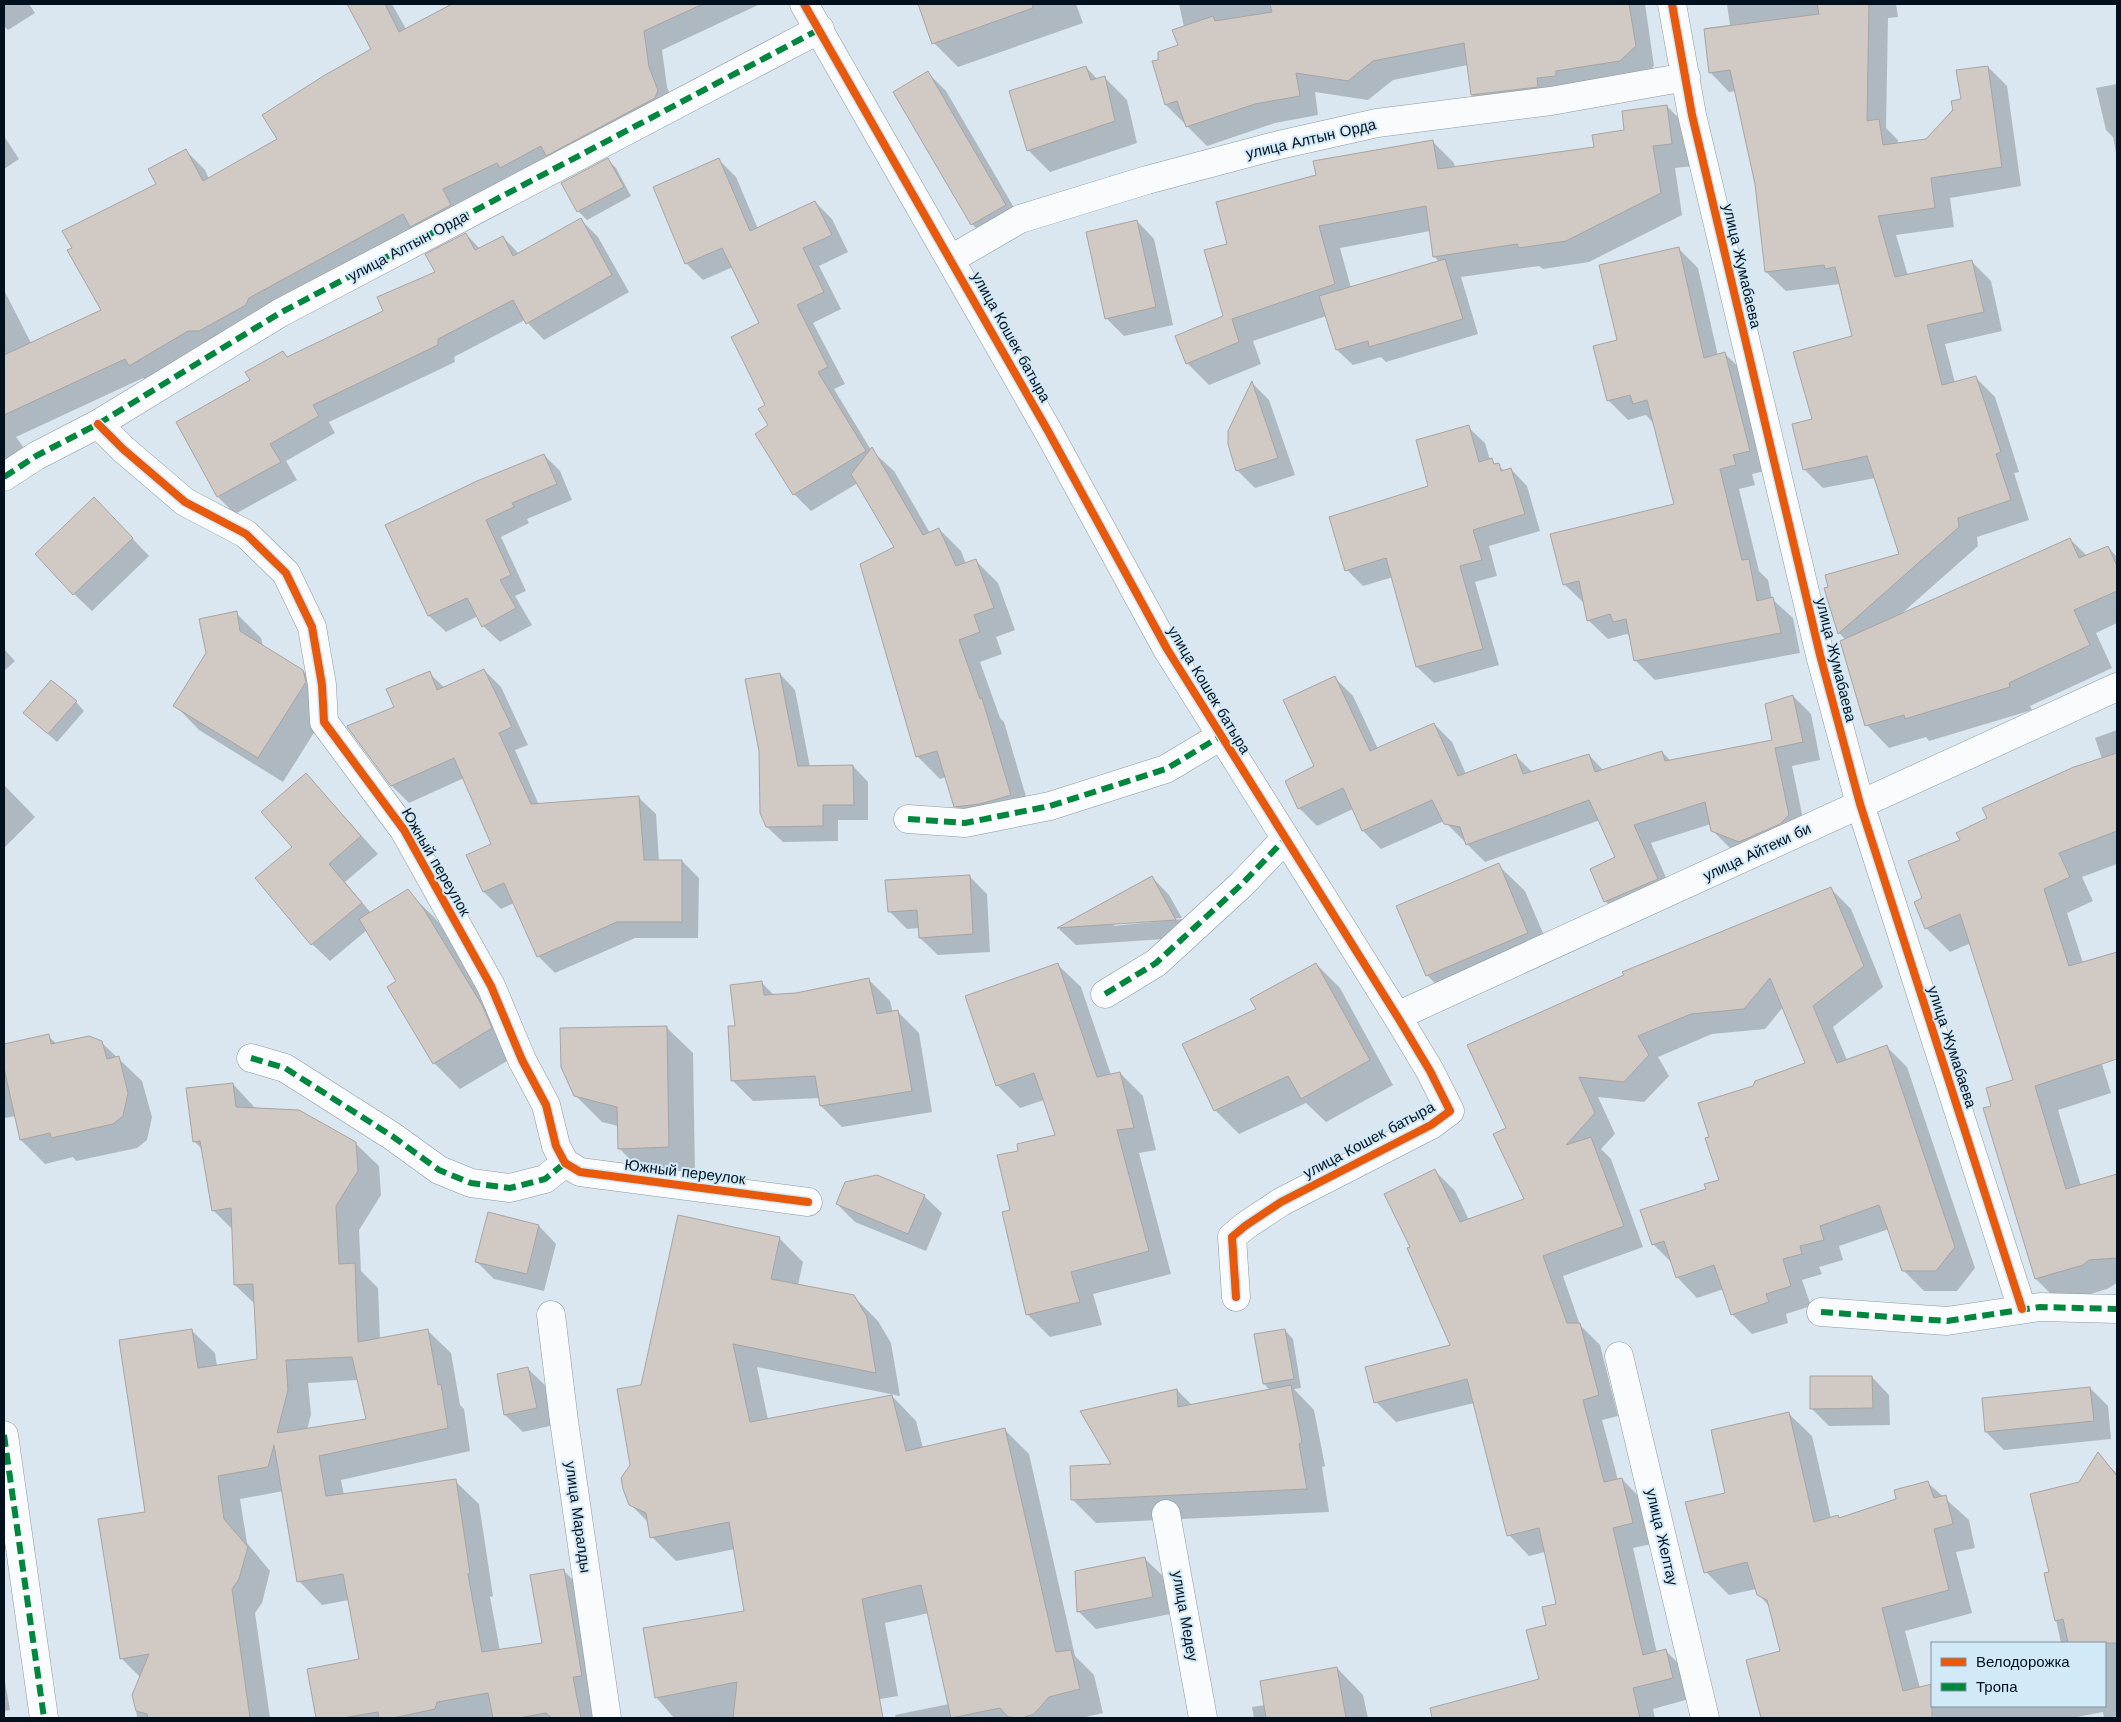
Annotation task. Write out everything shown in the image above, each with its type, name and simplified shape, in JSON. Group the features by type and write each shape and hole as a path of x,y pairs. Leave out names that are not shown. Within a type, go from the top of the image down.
{"street":[{"name":"улица Кошек батыра","path":"804,4 820,28 951,259 1167,650 1397,1016 1430,1071 1450,1111 1431,1125 1282,1202 1245,1226 1232,1238 1236,1297"},
{"name":"улица Жумабаева","path":"1672,4 1692,114 1820,655 1860,804 2022,1309"},
{"name":"улица Алтын Орда","path":"4,477 36,456 98,424 280,313 820,28"},
{"name":"улица Алтын Орда","path":"951,259 1020,219 1147,180 1279,146 1377,123 1552,101 1686,77"},
{"name":"Южный переулок","path":"98,424 123,449 185,502 246,534 286,572 312,627 322,685 324,722 404,830 491,986 522,1060 546,1105 556,1146 565,1163 580,1172 808,1202"},
{"name":"улица Айтеки би","path":"1397,1016 2117,687"},
{"path":"908,818 965,823 1050,806 1166,769 1221,736"},
{"path":"1106,994 1156,963 1242,884 1285,838"},
{"path":"251,1058 285,1068 392,1136 439,1170 471,1183 510,1188 545,1179 565,1163"},
{"path":"1820,1312 1948,1321 2022,1309 2117,1309"},
{"name":"улица Маралды","path":"551,1315 564,1421 607,1718"},
{"name":"улица Желтау","path":"1619,1356 1705,1718"},
{"path":"4,1435 44,1718"},
{"name":"улица Медеу","path":"1166,1514 1203,1718"}],"building":[{"path":"347,4 385,4 399,32 452,4 703,4 644,31 649,67 658,90 655,98 546,156 541,146 500,168 497,163 443,189 451,205 410,227 403,214 249,298 246,305 199,331 188,331 129,366 125,359 4,415 4,355 101,310 67,250 72,248 62,231 156,184 148,169 186,149 203,181 277,139 262,115 325,75 371,49"},
{"path":"918,4 1032,4 1033,8 932,44"},
{"path":"1270,4 1629,4 1636,46 1620,61 1556,71 1556,76 1537,78 1538,87 1471,95 1464,43 1373,61 1348,81 1296,73 1300,96 1255,104 1186,127 1177,101 1165,105 1152,61 1158,60 1158,52 1178,45 1172,30 1213,16 1215,21 1272,12"},
{"path":"1817,4 1869,4 1867,121 1879,119 1883,145 1926,139 1953,110 1951,101 1961,99 1956,70 1988,66 2002,167 1931,178 1935,208 1878,216 1895,277 1972,260 1984,312 1927,325 1942,385 1976,376 2001,452 1996,454 2011,500 1958,518 1959,527 1838,634 1824,588 1828,587 1825,575 1899,554 1867,456 1803,470 1792,424 1812,419 1793,352 1852,336 1835,267 1825,269 1824,265 1765,272 1755,184 1730,70 1709,73 1704,29 1819,14"},
{"path":"1086,66 1091,80 1105,76 1115,121 1027,151 1009,91"},
{"path":"928,71 1006,205 971,225 893,92"},
{"path":"1667,105 1672,144 1653,146 1661,193 1566,241 1519,248 1517,244 1433,257 1426,206 1319,226 1335,284 1232,319 1239,342 1186,364 1175,336 1223,316 1204,250 1227,244 1216,202 1316,175 1313,161 1433,140 1438,169 1594,147 1592,135 1624,130 1622,111"},
{"path":"608,158 624,187 577,212 561,183"},
{"path":"719,158 750,231 815,201 832,235 803,248 824,292 797,305 828,367 818,372 866,451 793,495 755,434 768,425 758,409 765,405 731,337 759,323 722,248 685,264 653,187"},
{"path":"581,218 612,275 526,324 513,300 438,339 438,345 313,405 319,416 270,444 281,462 217,497 176,422 250,380 245,372 283,351 287,357 383,311 377,297 435,272 425,254 466,233 475,250 503,236 513,256"},
{"path":"1137,220 1156,307 1105,319 1086,232"},
{"path":"1679,247 1704,358 1725,352 1750,451 1733,455 1736,465 1720,469 1742,560 1749,559 1757,601 1773,597 1781,633 1634,661 1626,619 1613,622 1610,614 1587,621 1579,581 1563,585 1550,534 1674,504 1647,400 1633,404 1630,395 1607,401 1593,346 1617,340 1599,265"},
{"path":"1445,259 1463,319 1369,347 1368,341 1336,350 1319,296"},
{"path":"1252,381 1278,458 1236,471 1228,444 1228,431"},
{"path":"1469,425 1479,462 1492,458 1494,464 1499,463 1501,471 1511,468 1525,514 1473,530 1482,560 1460,566 1483,649 1416,667 1386,558 1345,571 1329,517 1428,486 1416,440"},
{"path":"872,447 923,535 939,528 956,566 976,559 994,608 974,615 980,632 959,640 980,699 982,698 1011,795 980,804 954,807 937,751 916,757 860,564 894,547 851,474"},
{"path":"544,454 557,484 512,503 514,507 486,520 511,575 500,580 516,608 482,627 467,598 428,616 385,525 477,481"},
{"path":"94,497 133,538 73,595 35,554"},
{"path":"2070,538 2079,558 2108,546 2117,566 2117,591 2074,610 2090,645 2009,683 2010,687 1905,719 1904,715 1865,726 1840,641"},
{"path":"237,611 240,631 303,670 306,682 258,758 173,706 206,653 199,619"},
{"path":"484,669 512,727 499,733 531,804 639,796 644,860 682,860 682,922 617,922 537,957 504,883 483,892 466,855 491,844 454,758 391,786 347,726 394,707 386,689 430,671 437,690"},
{"path":"780,673 798,766 853,765 854,805 823,805 823,826 766,827 760,813 759,751 745,679"},
{"path":"1335,676 1370,751 1434,723 1458,776 1516,754 1523,774 1589,754 1595,772 1662,751 1665,761 1772,740 1765,704 1793,695 1803,742 1775,748 1789,815 1780,824 1739,842 1711,831 1705,802 1634,825 1658,879 1604,902 1590,869 1615,857 1589,800 1466,845 1460,827 1444,824 1432,800 1362,831 1343,788 1298,809 1285,781 1314,766 1283,700"},
{"path":"51,680 77,701 48,734 23,713"},
{"path":"2117,753 2117,831 2059,853 2070,877 2044,889 2069,966 2117,952 2117,1059 2035,1086 2066,1189 2117,1174 2117,1258 2089,1260 2083,1265 2035,1279 1983,1108 1991,1106 1986,1088 2013,1080 1960,914 1925,929 1914,902 1922,898 1908,861 1960,840 1956,833 1987,818 1982,808 2074,767"},
{"path":"306,773 361,836 329,864 362,903 311,945 255,878 292,847 261,812"},
{"path":"1499,863 1528,933 1426,976 1396,906"},
{"path":"970,875 973,934 919,938 917,910 888,912 885,880"},
{"path":"1152,876 1176,920 1057,928"},
{"path":"1831,887 1864,966 1813,1006 1837,1063 1887,1045 1955,1247 1936,1271 1902,1271 1879,1205 1820,1226 1824,1240 1800,1246 1802,1254 1783,1259 1791,1286 1766,1294 1769,1302 1731,1315 1714,1265 1676,1278 1664,1241 1652,1245 1640,1210 1706,1189 1704,1184 1719,1180 1705,1138 1709,1137 1698,1103 1753,1086 1755,1081 1805,1063 1770,978 1744,1009 1691,1014 1638,1036 1649,1055 1624,1082 1579,1077 1595,1113 1566,1145 1591,1137 1624,1226 1543,1256 1567,1323 1580,1323 1599,1395 1583,1400 1604,1482 1622,1478 1633,1523 1613,1528 1643,1655 1666,1649 1673,1678 1633,1688 1640,1718 1432,1718 1430,1708 1539,1679 1526,1630 1546,1625 1542,1607 1556,1604 1539,1528 1507,1536 1467,1379 1374,1403 1365,1367 1450,1345 1407,1248 1410,1247 1384,1194 1435,1169 1460,1222 1524,1199 1493,1134 1506,1128 1467,1045 1624,975 1622,972"},
{"path":"408,889 423,908 482,1005 492,1028 433,1064 387,987 396,981 359,919"},
{"path":"1058,963 1097,1077 1120,1072 1134,1128 1117,1130 1149,1251 1071,1272 1080,1302 1026,1315 1002,1212 1010,1210 997,1155 1018,1151 1017,1144 1055,1135 1034,1073 996,1086 965,996"},
{"path":"1316,963 1370,1060 1301,1099 1288,1076 1214,1111 1182,1044 1256,1009 1250,999"},
{"path":"869,978 877,1014 898,1010 912,1091 820,1106 815,1076 731,1081 728,1026 735,1026 730,985 762,981 764,995 796,993"},
{"path":"667,1026 669,1147 618,1149 617,1107 574,1096 561,1067 560,1028"},
{"path":"49,1034 51,1044 89,1036 102,1041 107,1059 119,1056 128,1093 123,1116 113,1124 51,1138 50,1133 20,1140 4,1068 4,1044"},
{"path":"233,1083 236,1107 299,1110 356,1142 358,1171 336,1206 339,1264 355,1263 358,1342 428,1329 438,1385 441,1384 448,1428 319,1456 326,1496 456,1479 470,1573 468,1574 482,1652 542,1643 530,1575 564,1569 582,1676 573,1677 581,1718 552,1718 546,1713 519,1718 493,1718 488,1693 437,1702 435,1709 393,1718 379,1718 378,1712 342,1718 316,1718 307,1669 359,1659 343,1574 297,1582 274,1445 268,1467 218,1476 224,1519 248,1547 239,1579 232,1589 250,1718 148,1718 147,1714 136,1711 132,1695 149,1654 120,1659 98,1519 145,1512 119,1340 192,1329 198,1368 257,1359 253,1284 234,1285 231,1208 212,1211 200,1141 193,1142 186,1088","holes":["352,1357 366,1419 277,1433 288,1390 286,1360"]},
{"path":"877,1175 925,1195 908,1234 836,1204 845,1182"},
{"path":"488,1212 539,1225 527,1274 475,1262"},
{"path":"678,1215 780,1237 771,1279 854,1295 867,1317 876,1373 733,1344 750,1422 892,1395 906,1451 1005,1428 1056,1652 1071,1650 1080,1689 1049,1697 1034,1714 1022,1718 1008,1717 1000,1708 951,1718 921,1585 862,1599 883,1718 733,1718 737,1682 655,1698 643,1628 744,1611 729,1522 650,1538 646,1513 629,1505 621,1478 630,1465 617,1389 641,1385"},
{"path":"1285,1329 1294,1379 1263,1384 1254,1334"},
{"path":"528,1367 537,1408 504,1415 497,1374"},
{"path":"1810,1376 1872,1376 1873,1408 1810,1409"},
{"path":"1291,1385 1302,1442 1299,1444 1307,1489 1071,1500 1070,1466 1111,1464 1080,1411 1177,1389 1178,1407"},
{"path":"2090,1387 2094,1421 1985,1432 1982,1398"},
{"path":"1789,1412 1814,1522 1838,1515 1839,1518 1896,1499 1894,1490 1928,1481 1934,1498 1946,1495 1953,1524 1934,1529 1949,1590 1882,1608 1903,1691 1931,1684 1932,1718 1761,1718 1746,1660 1780,1651 1767,1600 1757,1595 1747,1562 1704,1573 1685,1502 1725,1493 1711,1430"},
{"path":"2098,1452 2117,1476 2117,1643 2068,1642 2063,1619 2055,1621 2044,1573 2049,1572 2030,1494 2079,1482"},
{"path":"1145,1557 1153,1597 1077,1612 1075,1571"},
{"path":"1337,1667 1346,1718 1266,1718 1260,1681"}],"marked path":[{"path":"4,477 36,456 98,424 280,313 820,29"},
{"path":"908,819 965,823 1050,806 1166,769 1221,736"},
{"path":"1105,994 1156,963 1242,884 1285,839"},
{"path":"251,1058 285,1068 392,1136 439,1170 471,1183 510,1188 545,1179 565,1163"},
{"path":"1821,1312 1947,1321 2040,1307 2117,1309"},
{"path":"4,1435 44,1718"}],"cycle path":[{"path":"804,4 1048,431 1167,649 1397,1016 1430,1071 1450,1111 1431,1125 1281,1202 1232,1237 1236,1297"},
{"path":"1672,4 1692,115 1820,655 1860,804 2022,1309"},
{"path":"98,424 123,449 185,502 246,534 286,573 312,627 322,685 324,722 404,830 491,986 522,1060 546,1105 556,1146 565,1163 580,1172 808,1202"}]}
